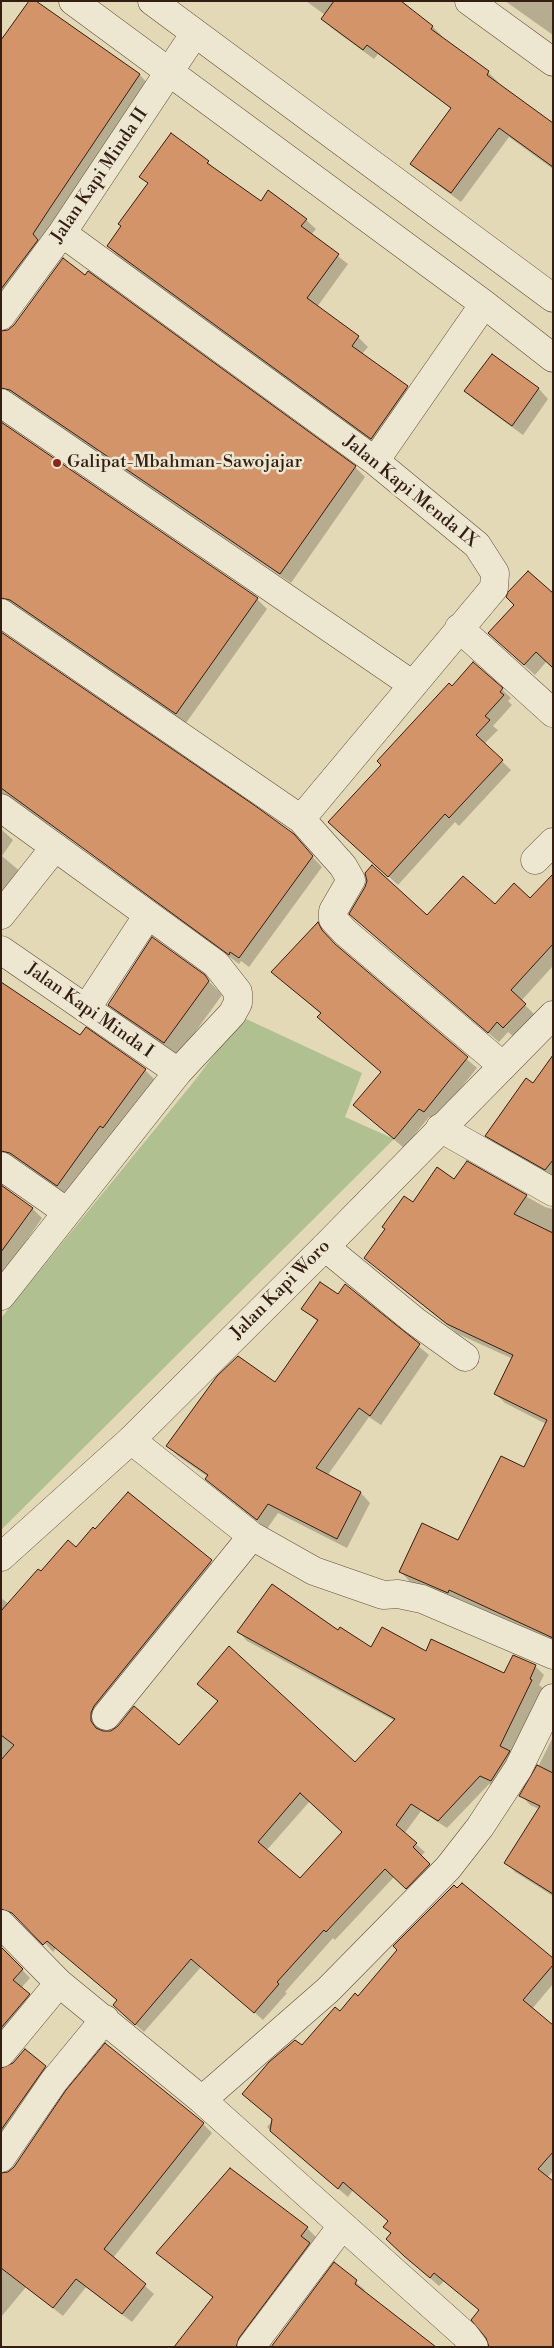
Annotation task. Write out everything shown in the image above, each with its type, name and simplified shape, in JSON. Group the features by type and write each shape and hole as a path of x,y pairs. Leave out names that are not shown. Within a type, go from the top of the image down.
{"street":[{"path":"73,1 484,304 553,358"},
{"path":"152,1 553,298"},
{"path":"469,1 553,62"},
{"name":"Jalan Kapi Minda II","path":"1,316 62,233 195,33"},
{"name":"Jalan Kapi Menda IX","path":"62,233 375,461 477,546 490,562 495,573 494,588 301,819"},
{"path":"375,461 484,304"},
{"path":"1,403 413,686"},
{"path":"1,613 301,819 343,866 351,880 333,912 333,919 344,932 502,1066"},
{"path":"459,628 553,713"},
{"path":"1,808 216,964 238,992 238,1003 232,1014 178,1072 1,1296"},
{"path":"1,915 55,847"},
{"path":"86,1009 148,915"},
{"name":"Jalan Kapi Minda I","path":"1,950 178,1072"},
{"name":"Jalan Kapi Woro","path":"1,1557 130,1440 325,1247 553,1015"},
{"path":"440,1128 553,1192"},
{"path":"1,1166 67,1212"},
{"path":"325,1247 416,1321 465,1357"},
{"path":"130,1440 252,1536 314,1571 383,1595 398,1594 422,1599 553,1655"},
{"path":"106,1716 252,1536"},
{"path":"202,2100 328,1990 448,1868 480,1827 518,1769 553,1698"},
{"path":"1,1924 59,1983 202,2100 465,2335 474,2347"},
{"path":"1,2053 59,1983"},
{"path":"1,2158 54,2081 105,2019"},
{"path":"251,2347 342,2226"}],"green space":[{"path":"242,1017 362,1073 345,1117 394,1139 1,1530 1,1318 196,1079"}],"building":[{"path":"29,1 36,1 140,74 33,234 38,240 1,289 1,40"},
{"path":"334,1 401,1 433,26 431,29 489,71 487,75 553,123 553,167 499,128 451,193 410,164 451,108 367,45 363,50 321,19"},
{"path":"171,133 209,161 207,163 261,201 268,190 307,219 301,226 339,254 307,298 359,336 352,346 408,386 371,439 107,246 121,226 118,224 148,183 139,177"},
{"path":"63,258 85,275 88,271 356,466 280,574 10,390 1,388 1,331 8,330 14,325"},
{"path":"492,354 539,388 512,426 464,391"},
{"path":"1,422 258,598 176,714 10,600 1,598"},
{"path":"528,571 553,593 553,668 536,652 524,665 488,633 514,605 506,597 508,592"},
{"path":"1,632 254,805 294,834 313,856 239,958 230,952 229,955 1,788"},
{"path":"473,662 503,688 500,692 504,695 485,716 490,720 476,735 503,760 449,818 445,814 388,877 328,822 381,765 377,761 449,683 452,686"},
{"path":"372,865 427,915 463,876 495,904 514,883 530,898 553,874 553,944 511,990 526,1004 503,1028 497,1022 488,1033 349,914 365,887 367,881 365,873"},
{"path":"318,922 322,930 335,944 468,1057 424,1112 419,1109 394,1139 353,1105 381,1072 317,1017 321,1013 271,972"},
{"path":"152,937 205,975 209,981 164,1043 108,1005"},
{"path":"1,982 80,1035 86,1027 146,1069 103,1128 100,1126 57,1186 10,1153 1,1151"},
{"path":"553,1055 553,1160 545,1170 485,1136 526,1078 533,1083"},
{"path":"467,1161 527,1195 514,1214 553,1233 553,1638 449,1590 448,1593 399,1572 422,1523 458,1540 501,1456 524,1467 547,1420 494,1394 513,1355 447,1324 364,1258 385,1229 382,1227 404,1196 413,1202 437,1167 454,1179"},
{"path":"1,1185 33,1208 1,1252"},
{"path":"320,1282 338,1294 345,1284 420,1344 370,1416 359,1408 316,1468 361,1492 337,1539 268,1504 257,1520 205,1479 208,1475 166,1446 217,1376 238,1356 275,1382 318,1320 301,1309"},
{"path":"128,1492 212,1560 94,1706 91,1713 91,1721 96,1728 103,1731 111,1731 118,1726 134,1706 179,1745 218,1701 197,1684 229,1646 355,1762 395,1719 237,1632 272,1584 338,1630 340,1627 371,1647 382,1627 426,1651 431,1639 504,1673 513,1655 536,1665 530,1679 532,1680 500,1746 510,1751 491,1781 480,1776 438,1821 411,1804 396,1825 417,1843 413,1847 430,1864 406,1889 385,1869 326,1932 324,1930 277,1982 279,1984 254,2013 191,1959 135,2025 113,2005 117,2000 47,1941 43,1945 12,1913 1,1909 1,1760 14,1745 1,1735 1,1611 38,1569 41,1571 68,1540 76,1547 93,1527 95,1529","holes":["300,1793 342,1832 300,1878 258,1842"]},
{"path":"537,1765 553,1773 553,1894 504,1863 540,1806 519,1796"},
{"path":"462,1883 553,1958 553,1965 523,2000 553,2025 553,2152 538,2169 553,2181 553,2347 489,2347 486,2338 471,2320 479,2310 434,2273 430,2278 404,2256 386,2239 391,2233 383,2227 388,2221 343,2182 338,2189 270,2131 272,2119 242,2094 269,2062 295,2040 302,2045 335,2007 340,2011 355,1993 358,1996 397,1950 393,1946 454,1885 457,1888"},
{"path":"1,1947 23,1969 13,1980 30,1994 1,2028"},
{"path":"105,2043 204,2123 104,2249 146,2284 122,2314 76,2279 53,2308 1,2268 1,2173 8,2172 14,2167 66,2090"},
{"path":"25,2049 46,2066 1,2130 1,2068 13,2063"},
{"path":"230,2168 308,2227 301,2236 310,2243 239,2338 236,2347 174,2347 213,2297 156,2253"},
{"path":"334,2262 357,2280 355,2284 436,2347 271,2347"}],"place":[{"name":"Galipat-Mbahman-Sawojajar","path":"57,463"}]}
